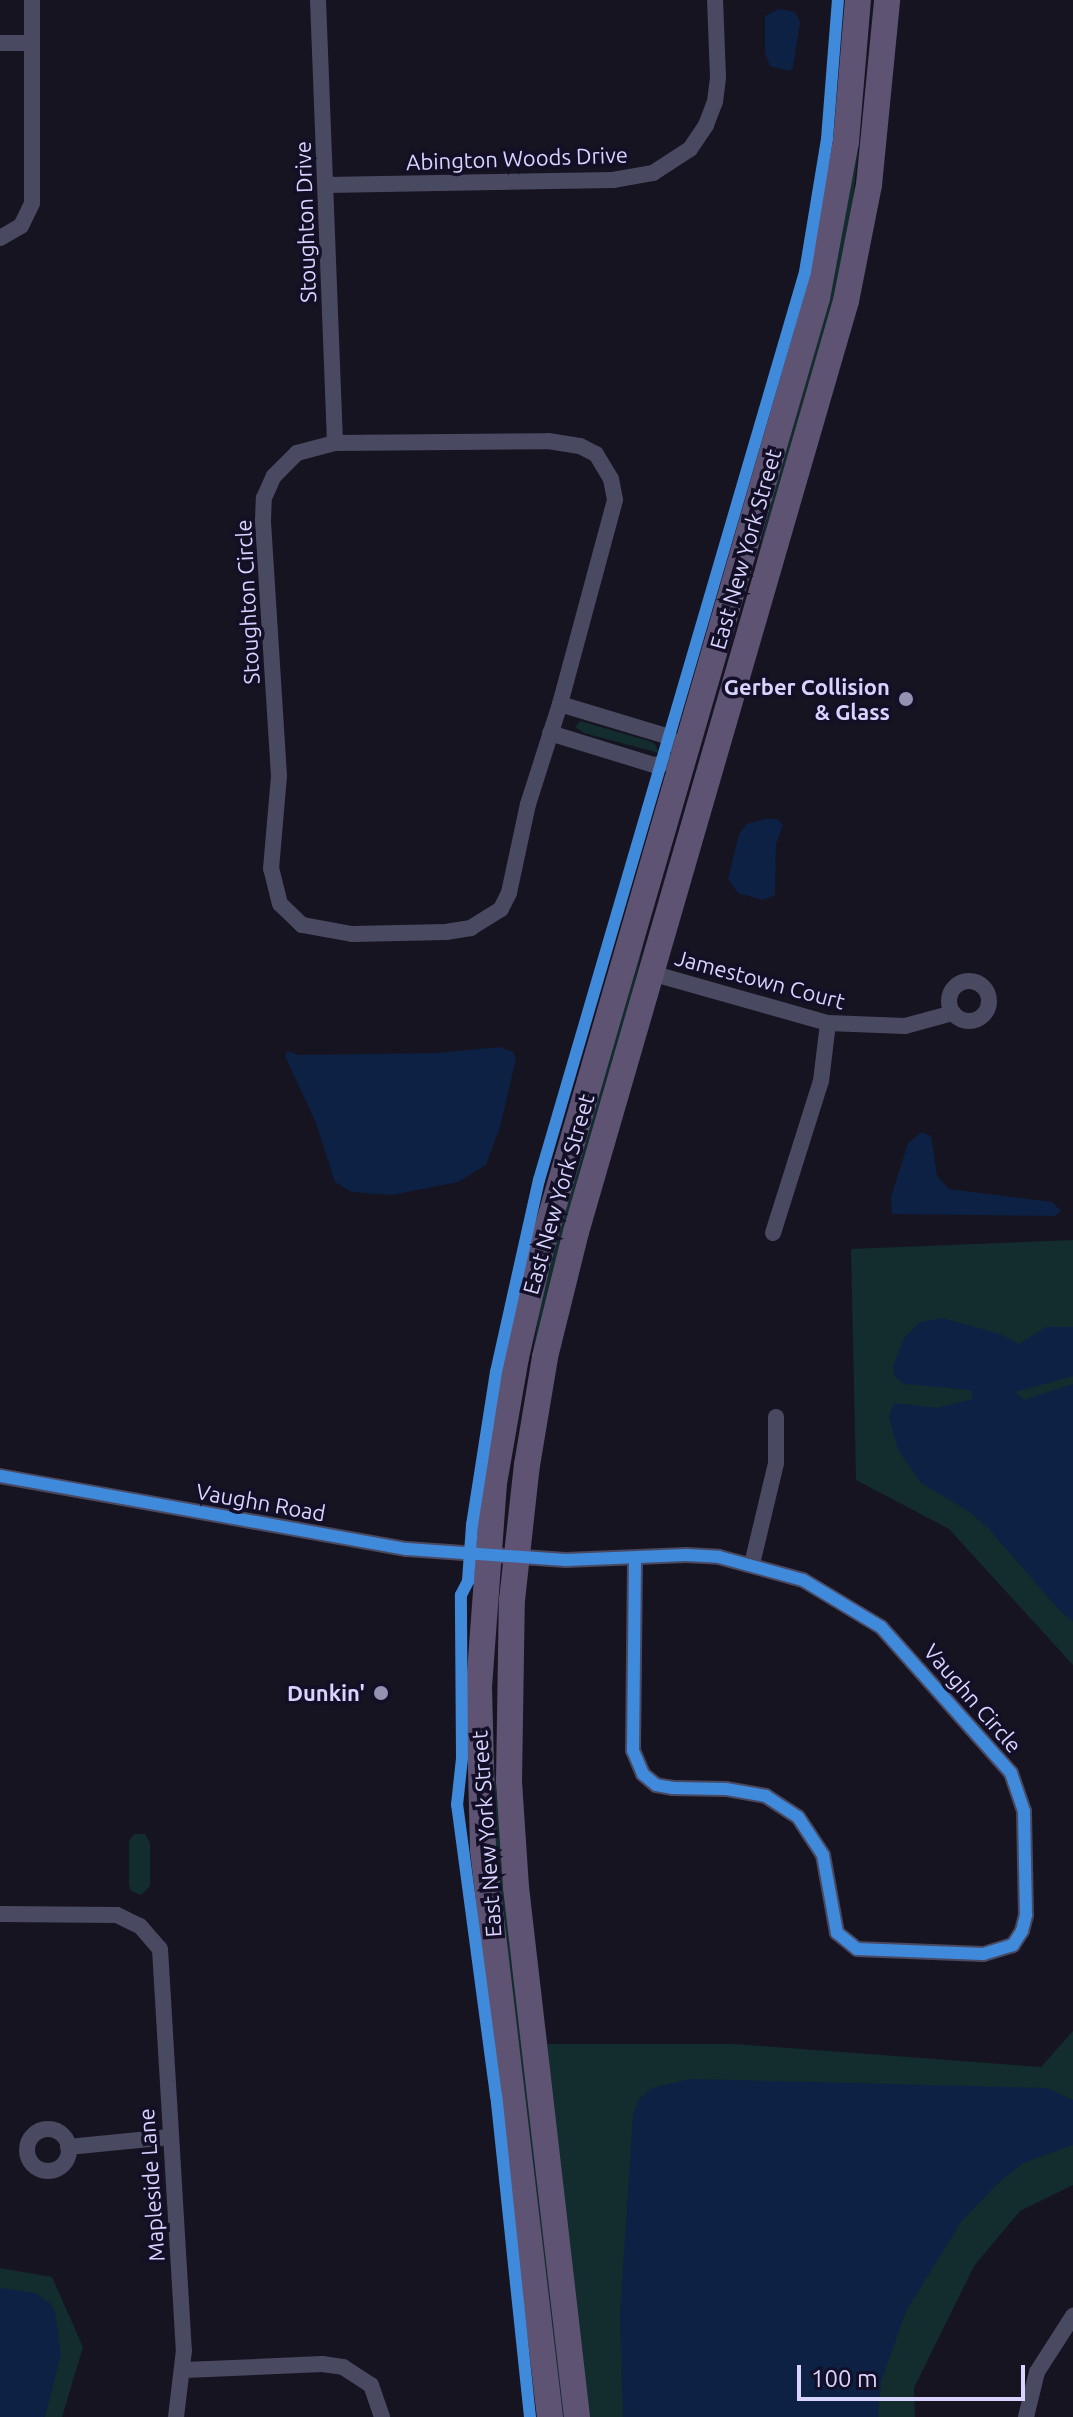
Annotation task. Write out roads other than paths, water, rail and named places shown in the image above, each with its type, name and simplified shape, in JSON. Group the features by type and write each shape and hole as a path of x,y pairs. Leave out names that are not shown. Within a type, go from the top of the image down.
{"main road":[{"name":"East New York Street","path":"550,2417 483,1850 479,1687 487,1554 507,1408 535,1271 817,298 846,142 858,0"},
{"name":"East New York Street","path":"577,2417 512,1841 509,1686 516,1556 538,1398 556,1308 846,301 869,185 887,0"}],"street":[{"path":"0,238 21,226 32,203 32,0"},
{"name":"Stoughton Drive","path":"318,0 335,443"},
{"name":"Abington Woods Drive","path":"326,185 613,180 653,173 690,149 706,125 715,102 718,77 715,0"},
{"path":"0,43 32,43"},
{"name":"Stoughton Circle","path":"548,441 580,446 596,454 611,479 613,515 560,704 528,804 509,893 501,909 491,918 471,928 447,932 352,934 302,925 280,904 271,869 279,776 264,498 274,476 297,453 335,443 548,441"},
{"path":"560,704 669,737 685,758"},
{"path":"550,733 654,765 685,758 712,765"},
{"name":"Jamestown Court","path":"651,973 828,1023 905,1026 953,1013"},
{"path":"773,1233 821,1081 828,1023"},
{"path":"752,1564 776,1463 776,1417"},
{"name":"Vaughn Road","path":"0,1476 407,1549 516,1556"},
{"name":"Vaughn Circle","path":"516,1556 566,1560 686,1555 752,1564 803,1580 881,1627 1011,1773 1024,1811 1026,1915 1022,1931 1013,1945 983,1954 857,1949 837,1933 823,1855 798,1817 766,1796 737,1790 665,1786 643,1774 633,1751 635,1559"},
{"name":"Mapleside Lane","path":"0,1914 117,1915 140,1926 160,1949 185,2370 176,2417"},
{"path":"68,2147 170,2137"},
{"path":"1026,2417 1037,2372 1073,2316"},
{"path":"185,2370 322,2364 343,2367 371,2385 382,2417"}],"water":[{"path":"779,9 795,12 800,22 793,68 789,71 770,66 765,53 765,16"},
{"path":"777,819 783,825 776,844 775,895 763,900 738,893 728,879 739,834 747,824"},
{"path":"501,1047 513,1052 516,1059 500,1127 486,1165 458,1182 392,1195 352,1192 335,1182 316,1123 285,1056 288,1051 298,1055 436,1053"},
{"path":"922,1132 931,1136 937,1176 949,1189 1052,1202 1061,1211 1055,1216 892,1214 891,1197 908,1143"},
{"path":"942,1318 1000,1334 1019,1344 1046,1327 1073,1327 1073,1376 1015,1392 1024,1400 1073,1384 1073,1621 1060,1611 988,1528 968,1511 921,1483 898,1450 889,1417 894,1403 937,1408 973,1399 971,1390 904,1384 895,1377 893,1367 904,1338 920,1322"},
{"path":"690,2079 1047,2088 1073,2100 1073,2145 1023,2163 995,2186 961,2222 906,2311 881,2382 878,2417 623,2417 620,2314 633,2115 639,2099 652,2088"},
{"path":"0,2288 35,2293 50,2303 55,2312 61,2354 45,2417 0,2417"}],"place":[{"name":"Gerber Collision & Glass","path":"906,699"},
{"name":"Dunkin'","path":"381,1693"}]}
